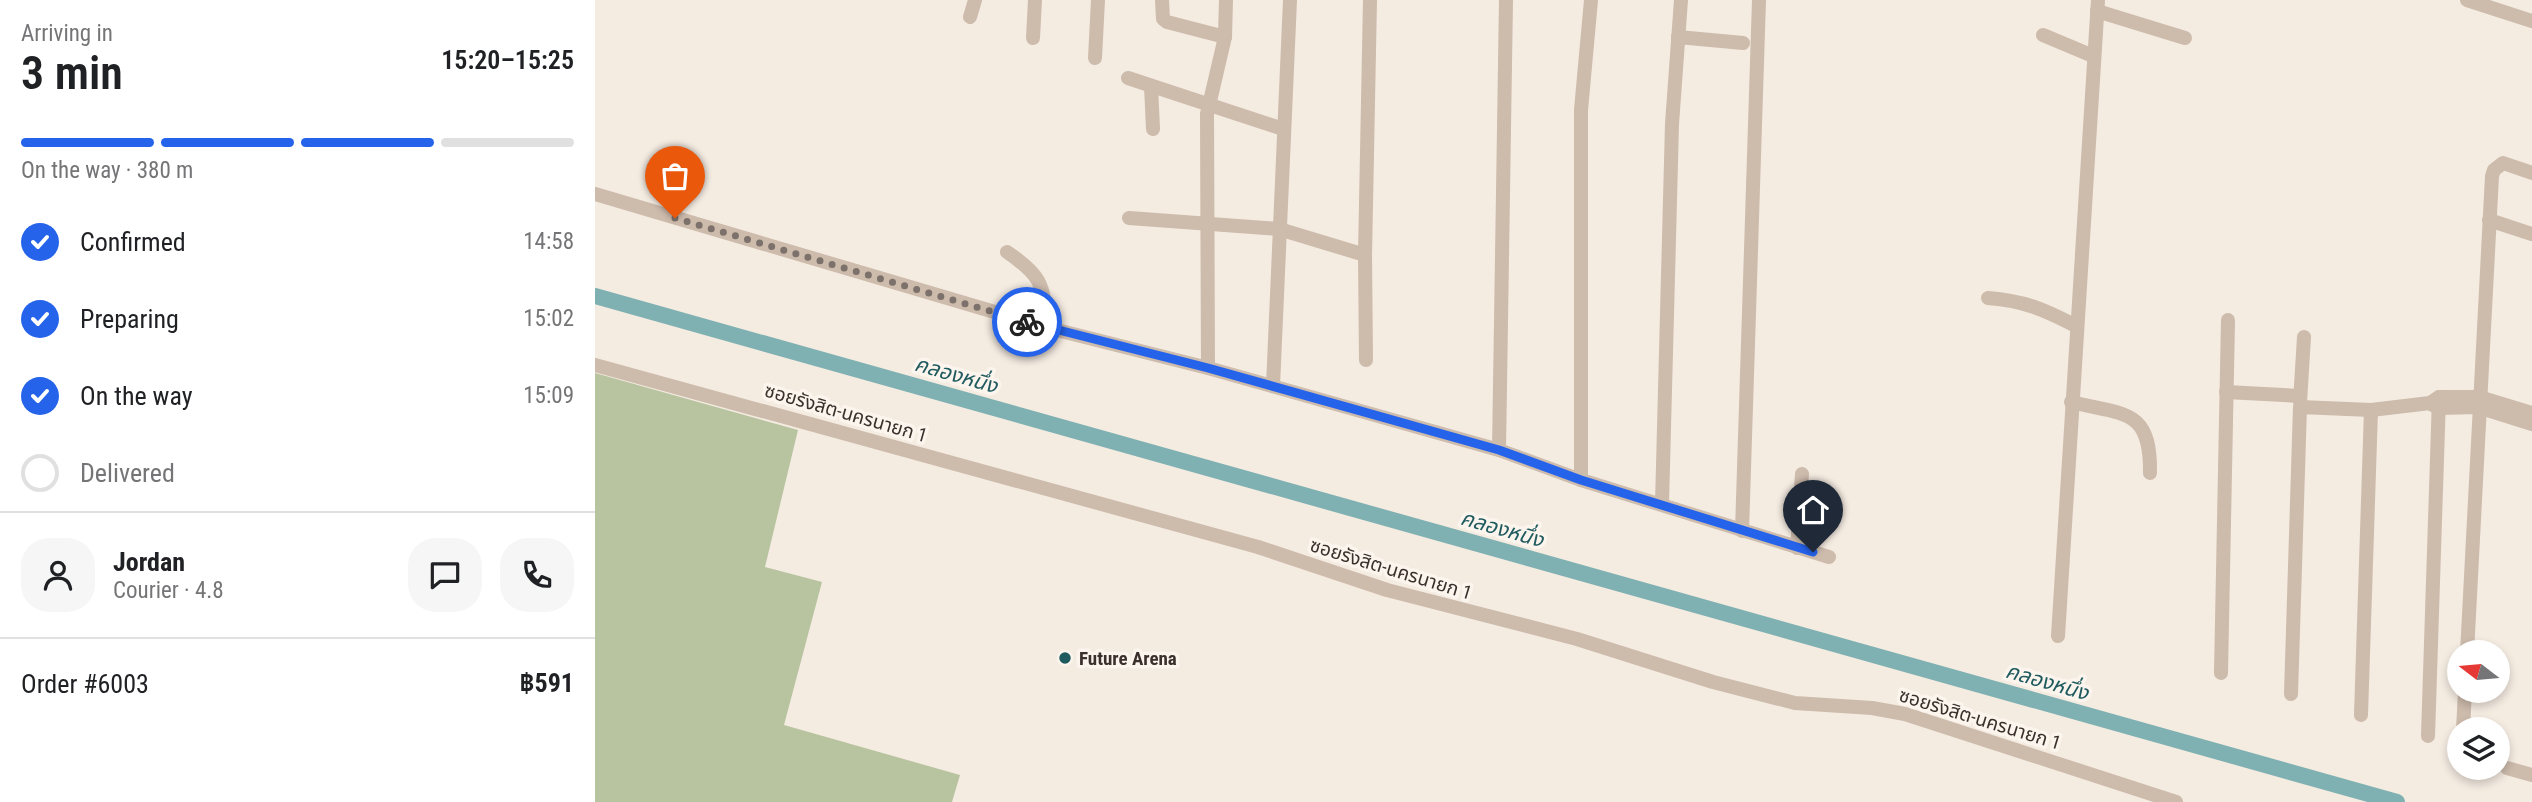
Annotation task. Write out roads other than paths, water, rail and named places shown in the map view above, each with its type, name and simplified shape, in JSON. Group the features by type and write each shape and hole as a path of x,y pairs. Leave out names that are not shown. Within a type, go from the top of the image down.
{"street":[{"path":"970,17 975,0"},
{"path":"1033,38 1035,0"},
{"path":"1095,58 1098,0"},
{"path":"1162,0 1163,19 1167,22 1225,37"},
{"path":"1208,368 1206,222 1209,102 1225,37 1226,0"},
{"path":"1273,386 1290,0"},
{"path":"1366,360 1365,255 1370,0"},
{"path":"1499,450 1506,0"},
{"path":"1581,480 1581,110 1591,0"},
{"path":"1662,504 1672,124 1681,0"},
{"path":"1742,531 1759,0"},
{"path":"2467,0 2508,7 2532,21"},
{"path":"2058,636 2097,6 2185,38"},
{"path":"2043,35 2093,56"},
{"path":"1678,37 1743,43"},
{"path":"1128,78 1209,102 1283,129"},
{"path":"1151,86 1153,129"},
{"path":"2468,640 2489,220 2494,170 2503,163 2532,173"},
{"path":"595,194 1049,328 1208,368 1499,450 1581,480 1829,557"},
{"path":"1129,218 1279,229 1365,255"},
{"path":"2489,220 2532,234"},
{"path":"1007,252 1032,268 1039,281 1049,328"},
{"path":"1988,298 2029,303 2076,326"},
{"path":"2221,673 2228,320"},
{"path":"2291,694 2304,337"},
{"name":"ซอยรังสิต-นครนายก 1","path":"595,365 1258,547 1387,590 1577,639 1713,682 1795,703 1872,708 1905,714 2176,802"},
{"path":"2226,392 2371,410 2436,403 2479,402 2532,413"},
{"path":"2071,402 2127,415 2140,423 2150,449 2150,473"},
{"path":"2479,402 2532,424"},
{"path":"2428,736 2436,403"},
{"path":"2361,715 2371,410"},
{"path":"1797,548 1802,474"},
{"path":"2510,769 2532,775"}],"waterway":[{"name":"คลองหนึ่ง","path":"595,296 2397,802"}],"place":[{"name":"Future Arena","path":"1065,658"}]}
